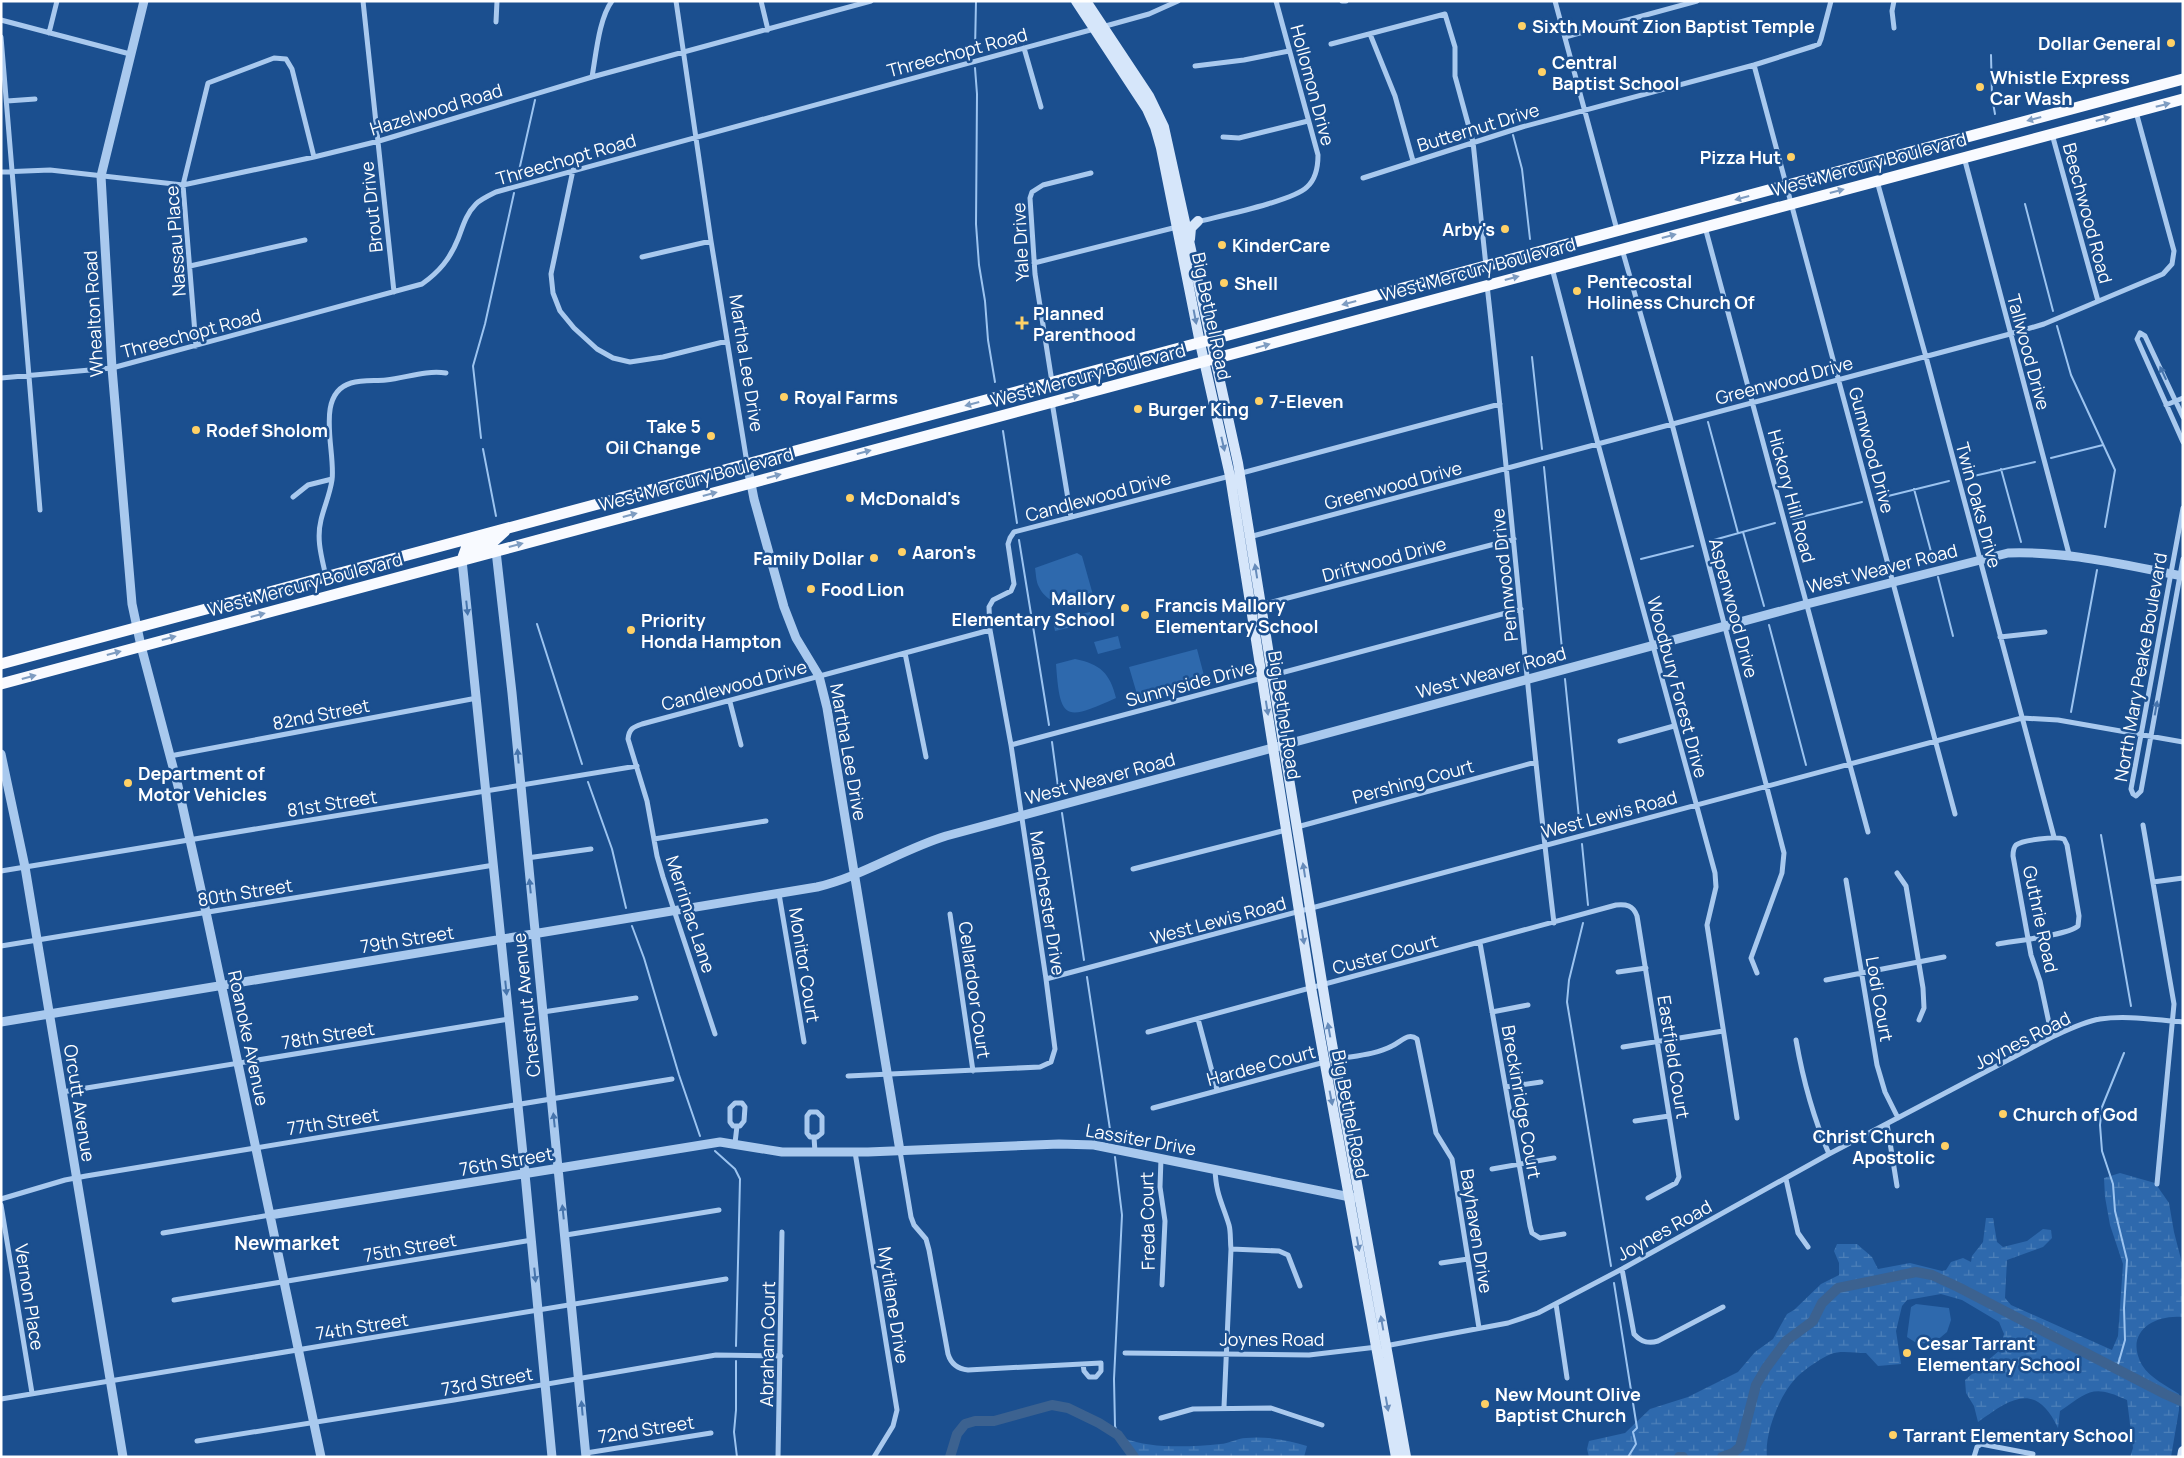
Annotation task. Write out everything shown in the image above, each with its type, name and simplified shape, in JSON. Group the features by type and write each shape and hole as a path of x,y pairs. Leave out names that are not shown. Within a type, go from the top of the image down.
{"highway":[{"name":"West Mercury Boulevard","path":"1,664 2183,79"},
{"name":"West Mercury Boulevard","path":"1,684 2183,99"},
{"path":"462,560 466,549 494,540 508,528"},
{"path":"403,576 426,562 451,554 451,544"}],"main road":[{"name":"Big Bethel Road","path":"1076,1 1099,28 1149,96 1161,120 1169,144 1181,226 1235,474 1329,1061 1382,1346 1406,1457"},
{"name":"Big Bethel Road","path":"1086,1 1099,28"},
{"path":"1190,245 1191,228 1198,222"},
{"name":"Big Bethel Road","path":"1181,226 1190,245 1206,342"},
{"name":"Big Bethel Road","path":"1245,538 1262,605 1268,677"},
{"name":"Big Bethel Road","path":"1382,1346 1396,1457"},
{"path":"2182,1457 2183,1451"}],"street":[{"path":"49,33 57,1"},
{"name":"Whealton Road","path":"136,628 131,594 112,368 101,176 144,1"},
{"name":"Brout Drive","path":"363,1 394,292"},
{"path":"496,22 497,1"},
{"path":"592,77 604,18 612,1"},
{"name":"Martha Lee Drive","path":"676,1 710,240 750,483 784,607 796,638 819,676 827,708 911,1217 927,1242 948,1354 951,1362 957,1367 968,1370 1101,1363 1099,1374 1093,1377 1086,1375 1083,1364"},
{"path":"761,1 768,30"},
{"name":"Hazelwood Road","path":"1,172 50,170 183,185 314,157 378,141 592,77 768,30 852,4 871,1"},
{"name":"Threechopt Road","path":"1,378 112,368 422,284 439,272 449,258 464,220 477,203 496,192 1150,14 1178,1"},
{"name":"Hollomon Drive","path":"1181,226 1299,194 1313,180 1318,166 1318,155 1276,1"},
{"path":"1555,1 1618,231"},
{"path":"1565,37 1697,1"},
{"name":"Butternut Drive","path":"1364,178 1473,142 1754,65 1819,44 1830,1"},
{"path":"1894,1 1892,11 1894,28"},
{"path":"1331,44 1446,14 1455,47 1456,76 1473,142 1486,266"},
{"path":"1,20 130,54"},
{"path":"1370,34 1395,96 1413,161"},
{"path":"1,37 40,510"},
{"path":"1024,48 1041,107"},
{"path":"1195,66 1244,60 1289,51"},
{"name":"Nassau Place","path":"196,346 183,185 208,83 274,58 286,59 290,64 314,157"},
{"name":"Gumwood Drive","path":"1754,65 1955,814"},
{"path":"7,101 35,99"},
{"name":"Greenwood Drive","path":"1245,538 2010,334 2044,324 2164,274 2170,268 2173,260 2173,247 2136,111"},
{"path":"1223,137 1239,138 1308,121"},
{"name":"Beechwood Road","path":"2052,133 2098,301"},
{"name":"Tallwood Drive","path":"1964,157 2068,554"},
{"path":"573,170 551,274 553,293 560,311 574,328 597,349 613,358 630,362 663,358 726,341"},
{"name":"Yale Drive","path":"1052,382 1034,263 1030,198 1032,192 1042,184 1091,173"},
{"name":"Twin Oaks Drive","path":"1877,180 1926,356 2054,837"},
{"path":"1034,263 1181,226"},
{"name":"Hickory Hill Road","path":"1705,226 1868,832"},
{"path":"190,266 304,240"},
{"path":"642,256 710,240"},
{"name":"Aspenwood Drive","path":"1622,249 1672,424 1784,854 1784,864 1751,958 1757,973"},
{"name":"Woodbury Forest Drive","path":"1552,267 1598,444 1715,873 1716,887 1707,926 1737,1118"},
{"name":"Pennwood Drive","path":"1487,285 1508,468 1544,845 1554,923"},
{"path":"2183,417 2145,336 2140,333 2137,339 2183,442"},
{"path":"326,577 320,548 319,531 332,479 329,410 331,403 346,385 396,379 429,372 446,373"},
{"path":"2166,405 2183,398"},
{"path":"1052,402 1071,517"},
{"name":"Candlewood Drive","path":"647,801 628,739 629,732 634,726 730,702 990,630 989,607 993,600 1011,591 1014,584 1008,544 1014,532 1500,404"},
{"path":"293,497 308,485 332,479"},
{"name":"North Mary Peake Boulevard","path":"2183,508 2178,575 2141,791 2136,796 2131,789 2178,575 2183,559"},
{"name":"Driftwood Drive","path":"1262,605 1514,539"},
{"name":"Chestnut Avenue","path":"496,551 566,1235 586,1455"},
{"name":"West Weaver Road","path":"817,887 855,876 921,844 1021,815 1724,628 1807,604 2008,553 2039,552 2068,554 2178,575"},
{"name":"Chestnut Avenue","path":"462,560 532,1240 552,1457"},
{"name":"Sunnyside Drive","path":"1011,745 1521,609"},
{"name":"Roanoke Avenue","path":"136,628 190,840 321,1457"},
{"name":"Manchester Drive","path":"973,1071 1040,1067 1051,1062 1055,1049 1011,745 990,630"},
{"path":"2000,637 2045,632"},
{"path":"905,653 926,757"},
{"name":"82nd Street","path":"170,756 477,698"},
{"path":"730,702 741,744"},
{"name":"West Lewis Road","path":"1046,979 2022,718 2058,720 2183,742"},
{"path":"1620,740 1674,726"},
{"name":"Orcutt Avenue","path":"1,754 4,781 25,867 38,940 123,1457"},
{"name":"Pershing Court","path":"1132,868 1292,828 1536,762"},
{"name":"81st Street","path":"1,871 637,766"},
{"name":"Merrimac Lane","path":"647,801 657,856 715,1034"},
{"path":"654,839 766,821"},
{"path":"2143,825 2174,1004 2157,1184"},
{"path":"1998,944 2070,931 2078,926 2079,916 2067,845 2064,839 2054,837"},
{"name":"Guthrie Road","path":"2052,1037 2040,981 2032,960 2013,852 2019,844 2054,837"},
{"path":"528,858 592,849"},
{"name":"80th Street","path":"1,946 494,865"},
{"path":"1897,873 1906,886 1918,962 1924,1008 1919,1020"},
{"path":"2153,882 2183,878"},
{"name":"Lodi Court","path":"1846,880 1877,1065 1885,1092 1898,1118"},
{"name":"79th Street","path":"1,1022 817,887"},
{"name":"Monitor Court","path":"779,894 804,1042"},
{"name":"Custer Court","path":"1148,1032 1616,905 1629,906"},
{"name":"Eastfield Court","path":"1629,906 1634,909 1637,916 1679,1177 1676,1182 1648,1198"},
{"name":"Cellardoor Court","path":"950,914 973,1071"},
{"name":"Breckinridge Court","path":"1480,943 1532,1233 1540,1238 1564,1234"},
{"path":"1826,980 1944,957"},
{"path":"1618,972 1646,968"},
{"path":"543,1012 636,998"},
{"path":"1492,1012 1528,1005"},
{"name":"Joynes Road","path":"1125,1353 1309,1355 1382,1346 1518,1320 1556,1304 1829,1154 2052,1037 2099,1019 2133,1018 2183,1022"},
{"name":"78th Street","path":"62,1092 509,1019"},
{"path":"1198,1019 1217,1090"},
{"path":"1623,1047 1722,1031"},
{"name":"Hardee Court","path":"1153,1108 1329,1061 1377,1051 1392,1046 1408,1036 1413,1036 1417,1039 1421,1053"},
{"path":"1796,1040 1806,1093 1829,1154"},
{"name":"Bayhaven Drive","path":"1421,1053 1436,1133 1452,1159 1479,1328"},
{"path":"848,1076 973,1071"},
{"name":"77th Street","path":"1,1199 76,1178 672,1079"},
{"path":"1506,1087 1541,1082"},
{"path":"733,1103 740,1103 745,1107 742,1126 737,1126 730,1123 730,1108 733,1103"},
{"path":"815,1111 820,1113 822,1117 822,1133 820,1136 814,1137 810,1137 807,1133 807,1116 810,1112 815,1111"},
{"path":"1635,1121 1669,1116"},
{"path":"1887,1124 1897,1186"},
{"path":"735,1143 737,1126"},
{"path":"814,1137 815,1152"},
{"name":"76th Street","path":"163,1233 714,1143 735,1143 774,1152 854,1152"},
{"name":"Lassiter Drive","path":"854,1152 1078,1144 1161,1157 1355,1198"},
{"name":"Mytilene Drive","path":"854,1152 897,1410 893,1426 874,1457"},
{"name":"Freda Court","path":"1161,1157 1160,1187 1165,1221 1162,1285"},
{"path":"1492,1169 1554,1158"},
{"path":"1216,1169 1216,1185 1219,1201 1229,1225 1231,1249 1224,1407"},
{"path":"1786,1179 1798,1233 1808,1247"},
{"name":"Vernon Place","path":"1,1205 32,1394"},
{"path":"566,1235 718,1210"},
{"name":"Abraham Court","path":"778,1457 782,1232"},
{"name":"75th Street","path":"174,1300 532,1240"},
{"path":"1231,1249 1279,1251 1288,1255 1300,1286"},
{"path":"1441,1263 1468,1259"},
{"path":"1622,1269 1633,1329 1638,1338 1644,1342 1658,1341 1723,1307"},
{"name":"74th Street","path":"1,1398 726,1279"},
{"path":"1556,1304 1567,1378"},
{"name":"73rd Street","path":"197,1441 545,1385 716,1355 781,1356"},
{"path":"1161,1418 1193,1409 1224,1407 1271,1408 1322,1426"},
{"name":"72nd Street","path":"586,1455 711,1433"},
{"path":"1974,1457 1977,1447 1981,1444 2033,1454"}],"green space":[{"path":"1077,553 1082,556 1095,602 1072,605 1049,599 1043,594 1038,585 1035,568"},
{"path":"1090,612 1093,622 1055,631 1053,621"},
{"path":"1118,636 1121,648 1098,654 1094,642"},
{"path":"1197,649 1206,683 1139,701 1129,667"},
{"path":"1075,659 1091,664 1103,671 1111,682 1116,698 1086,710 1068,711 1063,706 1060,697 1056,664"},
{"path":"2120,1173 2155,1183 2169,1203 2183,1267 2183,1317 2172,1317 2152,1322 2139,1335 2137,1344 2137,1354 2145,1370 2179,1394 2179,1410 2171,1457 2130,1457 2133,1448 2127,1400 2106,1392 2092,1392 2060,1411 2058,1428 2050,1413 2041,1404 2032,1399 2022,1398 2001,1406 1978,1422 1974,1406 1966,1393 1965,1380 2000,1350 2004,1334 1999,1322 1962,1300 1941,1294 1907,1300 1902,1306 1896,1331 1901,1364 1878,1366 1866,1353 1839,1352 1823,1358 1799,1375 1786,1391 1775,1413 1768,1436 1767,1457 1589,1457 1587,1449 1589,1441 1625,1433 1650,1409 1688,1397 1738,1372 1755,1352 1773,1339 1787,1314 1794,1310 1821,1284 1839,1275 1839,1263 1834,1251 1837,1244 1857,1244 1872,1257 1878,1269 1910,1263 1942,1271 1946,1270 1951,1262 1963,1258 1971,1262 1972,1256 1983,1242 1986,1218 1993,1218 1997,1242 2003,1247 2027,1241 2043,1229 2051,1230 2052,1238 2043,1247 2007,1260 2005,1298 2011,1305 2112,1350 2118,1336 2123,1264 2110,1225 2104,1178"},
{"path":"1916,1304 1949,1308 1951,1320 1947,1332 1935,1342 1918,1344 1907,1337 1911,1307"},
{"path":"1124,1438 1134,1442 1158,1446 1196,1446 1223,1444 1243,1438 1269,1438 1307,1446 1304,1457 1137,1457"}],"waterway":[{"path":"975,50 976,1"},
{"path":"1991,55 1992,97 1995,114"},
{"path":"975,68 977,94 976,224 988,340 995,382"},
{"path":"518,175 535,100"},
{"path":"1513,135 1522,169 1530,239"},
{"path":"481,438 473,366 485,324 514,193"},
{"path":"2025,204 2053,311"},
{"path":"2057,326 2071,375 2115,470 2105,527"},
{"path":"1532,357 1542,449"},
{"path":"1708,422 1738,533"},
{"path":"1003,431 1017,523"},
{"path":"2051,458 2103,445"},
{"path":"483,449 496,516"},
{"path":"1965,478 2035,462"},
{"path":"1544,467 1563,659"},
{"path":"2001,469 2021,542"},
{"path":"1880,498 1949,481"},
{"path":"1914,489 1933,559"},
{"path":"1793,519 1862,502"},
{"path":"1710,541 1775,523"},
{"path":"1743,532 1764,606"},
{"path":"1019,540 1049,725"},
{"path":"1641,559 1693,546"},
{"path":"2071,712 2097,570"},
{"path":"1938,577 1953,636"},
{"path":"537,624 582,764"},
{"path":"1769,625 1806,765"},
{"path":"1565,679 1580,828"},
{"path":"1052,742 1059,794"},
{"path":"588,782 612,849 626,908"},
{"path":"1062,813 1084,960"},
{"path":"2101,835 2131,1006"},
{"path":"1582,844 1588,905"},
{"path":"1583,923 1569,980 1567,1002 1611,1266"},
{"path":"632,926 644,958 679,1075 700,1136"},
{"path":"1087,977 1111,1136"},
{"path":"2117,1368 2125,1340 2124,1308 2127,1260 2115,1211 2113,1184 2102,1151 2100,1125 2102,1107 2124,1053"},
{"path":"715,1151 735,1169 740,1179 736,1346"},
{"path":"1115,1157 1122,1215 1114,1379 1115,1426 1118,1435"},
{"path":"1722,1457 1733,1453 1740,1447 1756,1385 1766,1368 1786,1341 1813,1321 1822,1303 1838,1288 1916,1272 1932,1275 1958,1287 2183,1402"},
{"path":"1614,1283 1637,1428 1633,1432 1636,1444 1628,1457"},
{"path":"736,1361 734,1432 737,1457"},
{"path":"950,1457 957,1434 965,1424 975,1421 994,1421 1052,1405 1068,1408 1099,1423 1118,1435 1134,1457"}],"place":[{"name":"Sixth Mount Zion Baptist Temple","path":"1522,26"},
{"name":"Dollar General","path":"2171,43"},
{"name":"Central Baptist School","path":"1542,72"},
{"name":"Whistle Express Car Wash","path":"1980,87"},
{"name":"Pizza Hut","path":"1791,157"},
{"name":"Arby's","path":"1505,229"},
{"name":"KinderCare","path":"1222,245"},
{"name":"Shell","path":"1224,283"},
{"name":"Pentecostal Holiness Church Of","path":"1577,291"},
{"name":"Planned Parenthood","path":"1022,323"},
{"name":"Royal Farms","path":"784,397"},
{"name":"7-Eleven","path":"1259,401"},
{"name":"Burger King","path":"1138,409"},
{"name":"Rodef Sholom","path":"196,430"},
{"name":"Take 5 Oil Change","path":"711,436"},
{"name":"McDonald's","path":"850,498"},
{"name":"Aaron's","path":"902,552"},
{"name":"Family Dollar","path":"874,558"},
{"name":"Food Lion","path":"811,589"},
{"name":"Mallory Elementary School","path":"1125,608"},
{"name":"Francis Mallory Elementary School","path":"1145,615"},
{"name":"Priority Honda Hampton","path":"631,630"},
{"name":"Department of Motor Vehicles","path":"128,783"},
{"name":"Church of God","path":"2003,1114"},
{"name":"Christ Church Apostolic","path":"1945,1146"},
{"name":"Cesar Tarrant Elementary School","path":"1907,1353"},
{"name":"New Mount Olive Baptist Church","path":"1485,1404"},
{"name":"Tarrant Elementary School","path":"1893,1435"}],"district":[{"name":"Newmarket","path":"287,1243"}]}
